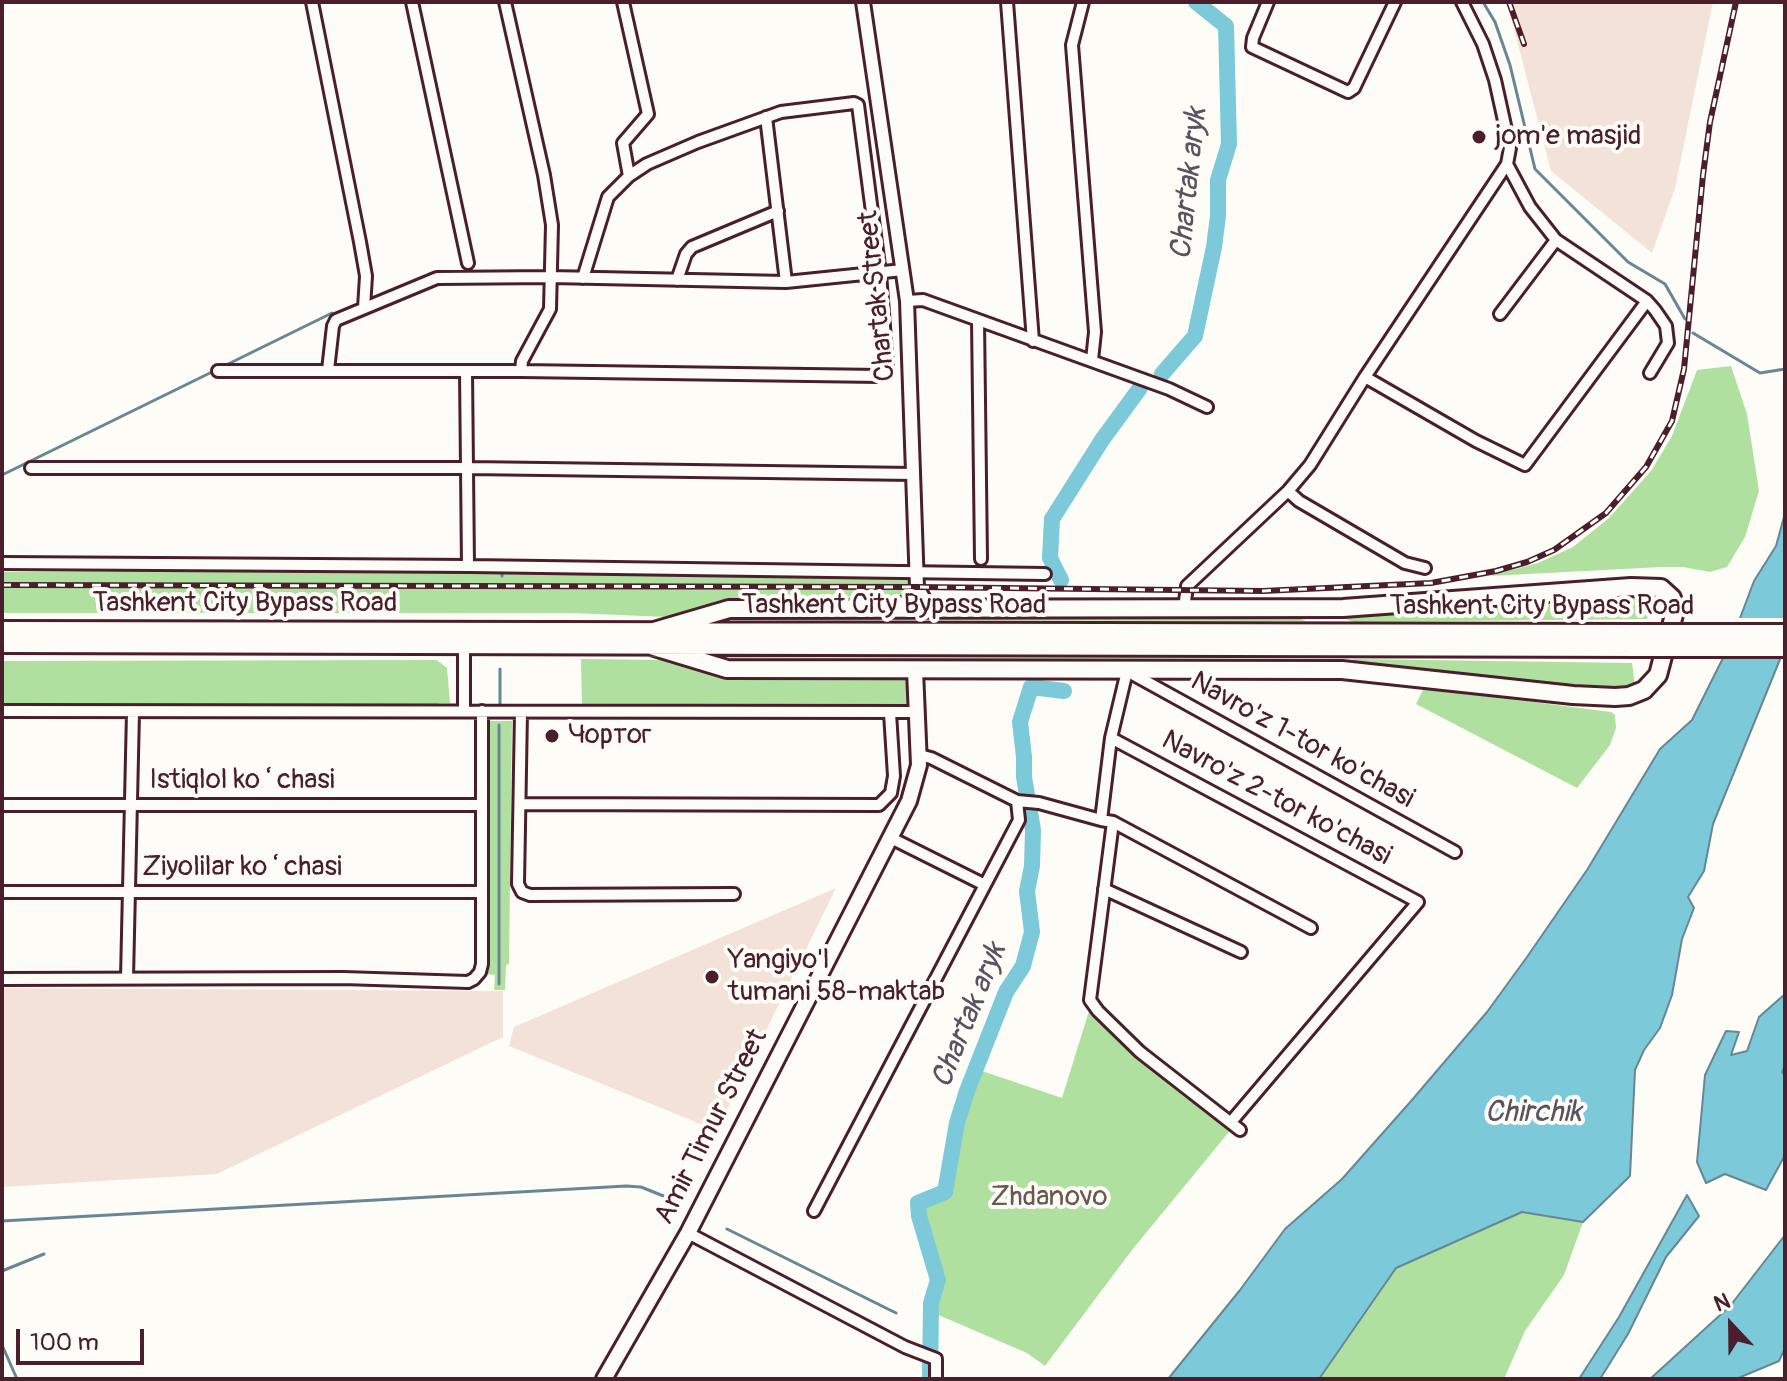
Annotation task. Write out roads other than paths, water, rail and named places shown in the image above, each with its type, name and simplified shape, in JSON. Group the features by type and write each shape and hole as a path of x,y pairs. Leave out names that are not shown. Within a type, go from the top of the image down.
{"highway":[{"path":"1657,587 1672,598 1675,611 1658,675 1644,690 1622,697 1573,695 1358,671 727,669 652,639 729,609 1343,608 1657,587"},
{"path":"1282,609 1374,640"},
{"name":"Tashkent City Bypass Road","path":"2,630 652,639 1644,640 1785,633"},
{"name":"Tashkent City Bypass Road","path":"2,644 464,638"},
{"path":"1281,671 1374,640"},
{"name":"Tashkent City Bypass Road","path":"1644,640 1785,648"}],"main road":[{"name":"Amir Timur Street","path":"604,1379 688,1233 915,787 919,755 915,670"}],"street":[{"path":"312,2 366,276 364,308"},
{"path":"412,2 468,263"},
{"path":"505,2 552,225 550,309 522,361 521,371"},
{"path":"623,2 648,114 623,143 629,176"},
{"name":"Chartak Street","path":"863,2 907,301 917,587"},
{"path":"1007,2 1033,341"},
{"path":"1083,2 1072,45 1095,332 1092,360"},
{"path":"1268,2 1252,47 1348,92 1354,88 1395,2"},
{"path":"1184,609 1187,586 1288,491 1310,465 1507,164 1510,148 1495,80 1478,32 1462,2"},
{"path":"218,371 877,376 884,373 887,366 880,273 858,105 854,103 766,117 660,158 629,176 608,197 583,278"},
{"path":"766,117 786,282"},
{"path":"1507,164 1530,207 1556,240 1647,301 1666,326 1669,335 1664,354 1650,373"},
{"path":"677,280 686,254 692,247 778,211"},
{"path":"1500,314 1556,240"},
{"path":"328,370 336,320 437,278 786,282 903,270"},
{"path":"907,301 923,300 1169,389 1207,407"},
{"path":"1365,377 1487,447 1525,465 1647,301"},
{"path":"978,320 981,559"},
{"path":"466,371 468,566"},
{"path":"31,468 469,468 914,474"},
{"path":"1288,491 1299,501 1405,563 1425,568"},
{"path":"2,563 1045,574"},
{"path":"890,609 905,604 917,587 929,604 943,609"},
{"path":"464,638 464,711"},
{"path":"1101,820 1111,738 1127,671"},
{"name":"Navro'z 1-tor ko'chasi","path":"1127,671 1455,852"},
{"path":"2,711 917,712"},
{"path":"2,979 468,982 477,977 482,968 482,711"},
{"path":"127,978 133,712"},
{"path":"521,712 518,884 522,892 530,895 734,894"},
{"path":"520,804 879,805 891,793 894,776 890,713"},
{"name":"Navro'z 2-tor ko'chasi","path":"1111,738 1418,902 1231,1122"},
{"path":"919,755 1019,801 1039,803 1113,822 1311,928"},
{"path":"814,1211 1019,820 1019,801"},
{"name":"Istiqlol koʻchasi","path":"2,805 482,805"},
{"path":"1113,822 1090,989 1092,1005 1140,1052 1240,1130"},
{"path":"891,838 983,884"},
{"path":"1104,889 1241,952"},
{"name":"Ziyolilar koʻchasi","path":"2,892 482,892"},
{"path":"688,1233 905,1347 936,1359 936,1379"}],"water":[{"name":"Chirchik","path":"1785,513 1785,647 1713,824 1704,871 1688,897 1694,908 1682,939 1672,995 1660,1028 1644,1050 1635,1070 1630,1176 1583,1222 1522,1212 1396,1268 1319,1379 1168,1379 1285,1229 1342,1179 1487,1012 1527,957 1587,870 1660,749 1692,720 1731,642 1754,581 1776,546"},
{"path":"1785,994 1785,1066 1782,1072 1785,1076 1785,1155 1766,1190 1725,1174 1706,1183 1697,1162 1705,1075 1726,1031 1739,1032 1731,1055 1747,1051 1759,1017"},
{"path":"1687,1195 1699,1216 1666,1257 1628,1334 1600,1379 1579,1379 1619,1317"},
{"path":"1785,1235 1785,1348 1779,1361 1736,1379 1650,1379 1730,1306"}],"waterway":[{"name":"Chartak aryk","path":"1162,374 1195,336 1214,247 1218,180 1229,144 1226,26 1196,2"},
{"path":"1483,2 1495,22 1510,65 1535,169 1628,262 1665,284 1685,319"},
{"path":"220,368 332,313"},
{"path":"1693,333 1760,373 1785,369"},
{"path":"2,475 214,371"},
{"name":"Chartak aryk","path":"1061,580 1050,558 1052,519 1102,440 1140,388"},
{"path":"500,669 500,708"},
{"name":"Chartak aryk","path":"930,1379 931,1303 938,1280 918,1203 945,1192 957,1123 967,1091 1006,992 1023,966 1032,932 1027,891 1032,866 1033,830 1024,777 1020,722 1031,687 1064,691"},
{"path":"499,725 499,984"},
{"path":"2,1221 626,1186 641,1187 666,1197"},
{"path":"727,1229 896,1313"},
{"path":"2,1271 44,1254"},
{"path":"2,1345 17,1379"}],"railway":[{"path":"1509,2 1524,44"},
{"path":"2,585 1263,591 1431,583 1527,562 1554,550 1606,513 1646,467 1672,421 1684,369 1710,122 1736,2"}],"place":[{"name":"jom'e masjid","path":"1479,137"},
{"name":"Чортог","path":"552,736"},
{"name":"Yangiyo'l tumani 58-maktab","path":"712,977"}],"park label":[{"name":"Zhdanovo","path":"1049,1198"}]}
